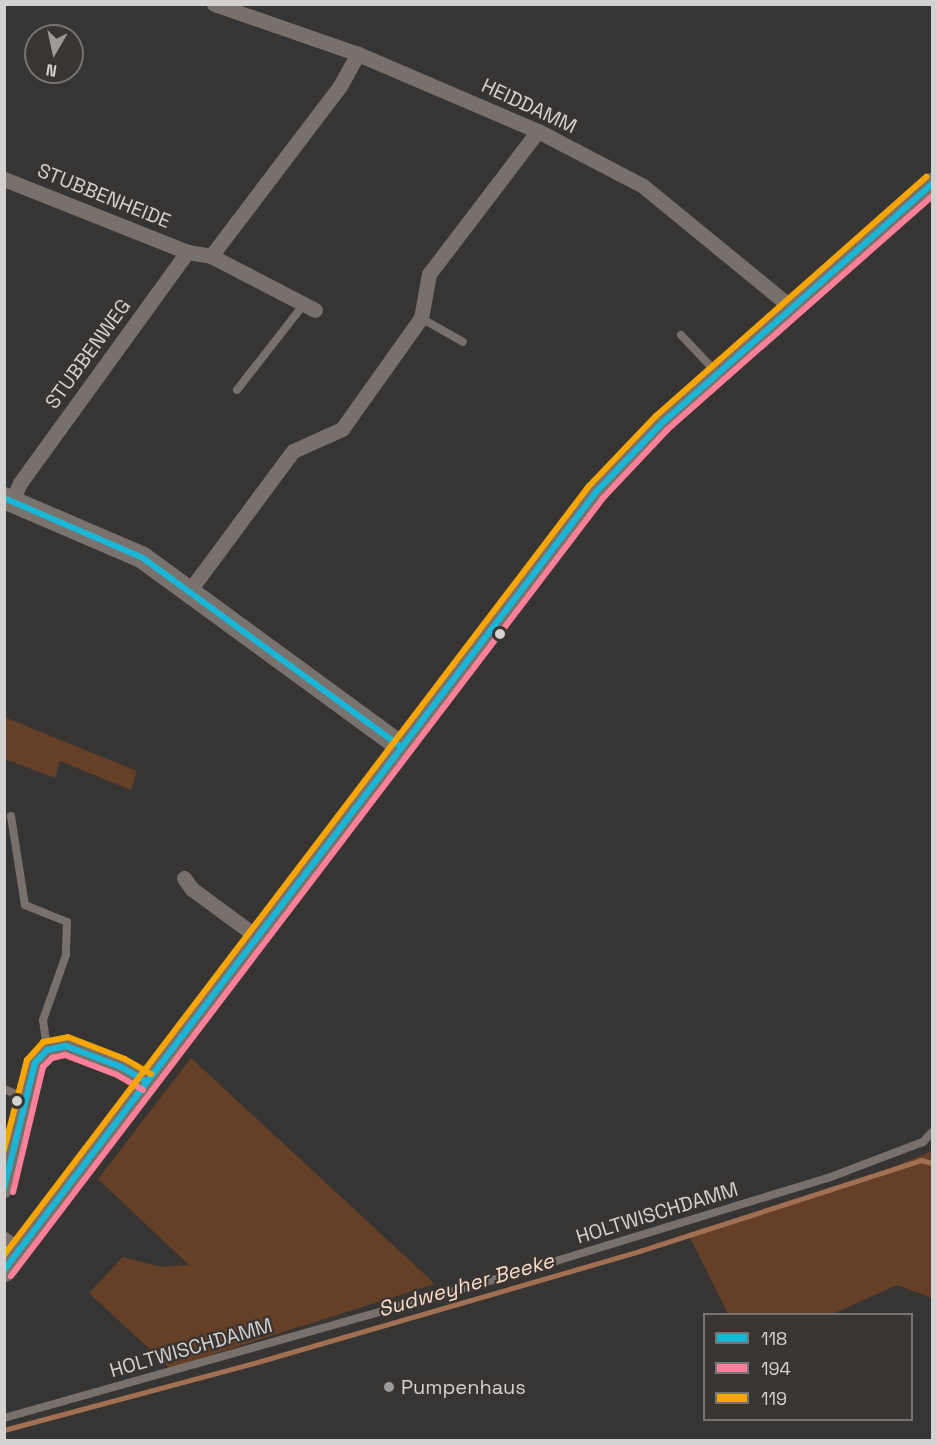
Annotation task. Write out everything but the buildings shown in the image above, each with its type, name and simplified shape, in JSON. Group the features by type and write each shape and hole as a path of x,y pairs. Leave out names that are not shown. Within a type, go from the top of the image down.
{"main road":[{"path":"4,1271 11,1244 147,1082 596,492 631,453 717,373 933,184"},
{"path":"8,500 124,548 190,590 401,747"}],"street":[{"name":"HEIDDAMM","path":"214,4 358,54 538,131 665,201 792,308"},
{"path":"212,256 340,86 358,54"},
{"path":"190,590 293,451 342,429 421,318 429,274 538,131"},
{"name":"STUBBENHEIDE","path":"4,179 187,252"},
{"path":"187,252 212,256 310,307"},
{"name":"STUBBENWEG","path":"8,500 187,252"},
{"path":"184,878 192,889 257,937"},
{"path":"4,1190 35,1063 47,1050 66,1046 122,1067 147,1082"}],"lane":[{"path":"237,390 310,307"},
{"path":"421,318 463,342"},
{"path":"681,335 717,373"},
{"path":"11,816 26,905 67,922 66,955 43,1020 47,1050"},
{"path":"4,1089 28,1099"},
{"name":"HOLTWISCHDAMM","path":"4,1419 507,1276 817,1181 923,1142 933,1132"}],"shaded area":[{"path":"4,717 137,771 131,790 60,761 55,778 5,759"},
{"path":"191,1058 435,1284 170,1368 89,1293 123,1257 161,1267 189,1265 98,1179"},
{"path":"932,1151 932,1298 897,1285 834,1313 728,1313 688,1233 844,1187"}],"waterway":[{"name":"Sudweyher Beeke","path":"4,1430 251,1364 640,1251 921,1160 932,1163"}],"transit line":[{"name":"119","path":"4,1255 589,486 656,416 926,177"},
{"name":"118","path":"4,1270 596,492 662,423 932,184"},
{"name":"194","path":"11,1276 603,498 668,429 932,196"},
{"name":"118","path":"4,498 143,558 401,747"},
{"name":"119","path":"4,1150 27,1060 43,1042 68,1037 125,1059 151,1074"},
{"name":"118","path":"4,1188 35,1063 47,1050 66,1046 121,1067 147,1082"},
{"name":"194","path":"13,1192 43,1067 52,1058 65,1055 117,1075 143,1090"}],"place":[{"name":"Pumpenhaus","path":"389,1387"}]}
